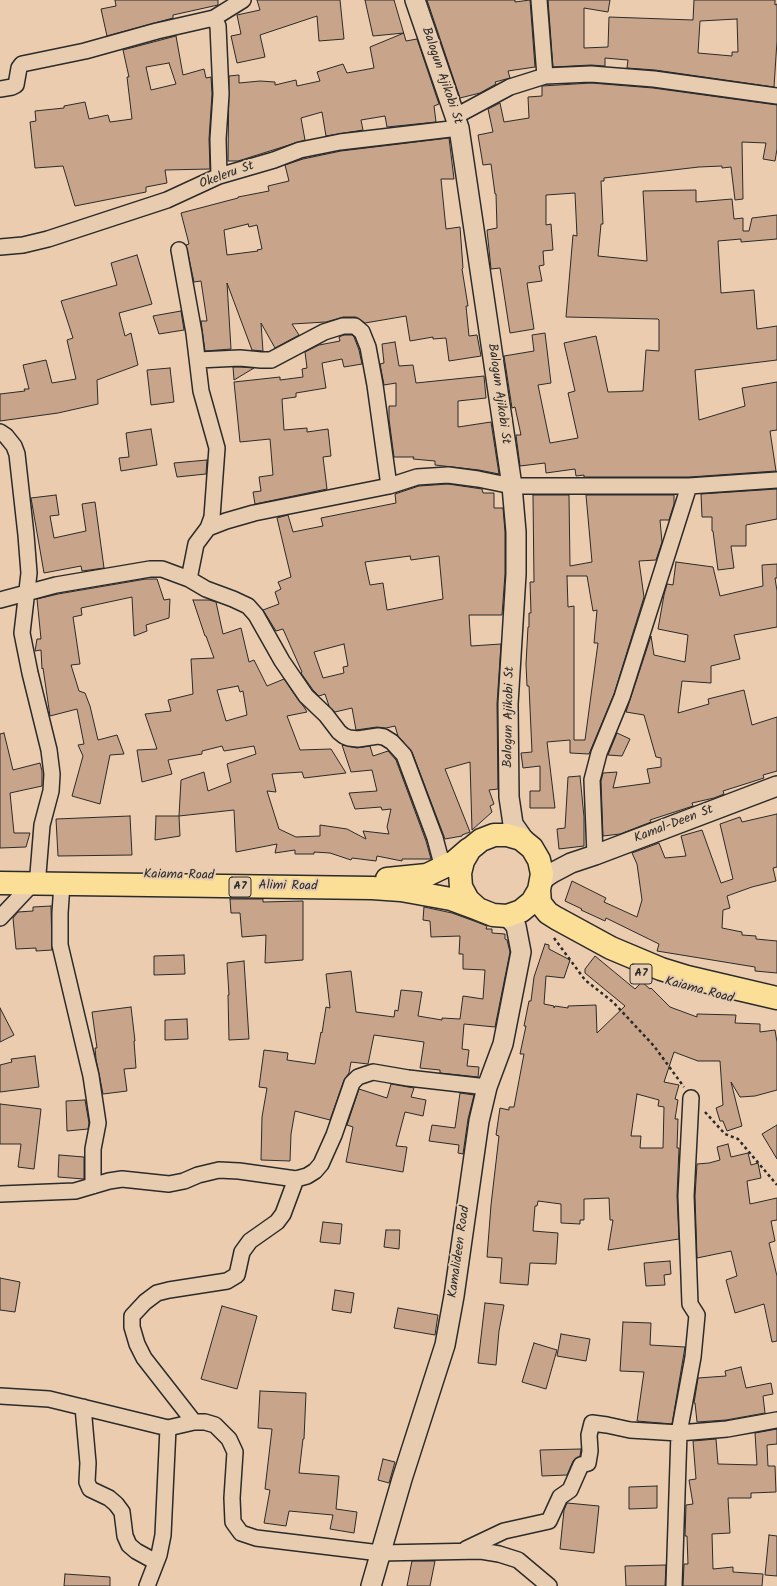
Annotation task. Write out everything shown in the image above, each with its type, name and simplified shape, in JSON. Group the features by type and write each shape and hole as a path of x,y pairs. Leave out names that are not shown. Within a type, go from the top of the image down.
{"highway":[{"path":"494,835 507,835 521,839 531,849 539,860 542,874 540,887 532,902 521,911 511,915 493,915 478,909 468,900 461,887 461,867 463,861 478,843 494,835"},
{"name":"Kaiama Road","path":"0,873 35,879 390,879 427,875 454,862 478,843"},
{"name":"Alimi Road","path":"0,883 35,879 62,884 372,888 427,894 451,899 478,909"},
{"name":"Kaiama Road","path":"540,887 540,903 548,913 611,948 635,959 687,977 777,998"},
{"name":"Kaiama Road","path":"511,915 546,928 608,960 654,979 706,994 777,1010"}],"street":[{"path":"0,89 12,88 16,85 19,68 22,64 27,62 85,51 157,31 214,18 244,0"},
{"name":"Balogun Ajikobi St","path":"416,0 458,122 512,486 516,532 516,567 508,704 509,797 514,824 531,849"},
{"path":"539,0 545,76"},
{"path":"214,18 218,26 221,94 218,139 219,176"},
{"path":"458,122 510,87 545,76 591,74 654,79 777,96"},
{"name":"Okeleru St","path":"0,248 23,245 48,239 167,200 219,176 274,160 300,150 458,122"},
{"path":"179,250 198,360 201,391 217,448 212,517 208,528 196,544 189,579"},
{"path":"198,360 240,358 271,360 324,332 343,326 355,326 362,332 368,347 375,385 389,486"},
{"path":"0,432 6,436 14,446 17,454 29,573 22,633 47,743 52,774 51,791 42,825 35,879 0,918"},
{"path":"208,528 254,513 389,486 417,477 448,475 512,486 689,486 777,480"},
{"path":"595,855 592,780 595,766 622,697 689,486"},
{"path":"0,600 56,585 150,568 162,569 189,579 206,589 233,598 248,606 256,615 282,661 306,696 319,707 344,736 358,738 378,736 384,737 392,742 404,755 435,838 443,868"},
{"name":"Kamal-Deen St","path":"540,887 552,873 571,863 777,786"},
{"path":"478,843 496,825 509,797"},
{"path":"531,849 546,860 571,863"},
{"path":"62,884 60,945 91,1076 98,1123 93,1149 93,1186"},
{"name":"Kamalideen Road","path":"371,1586 445,1345 454,1296 479,1121 487,1087 503,1044 521,952 516,926 511,915"},
{"path":"0,1194 75,1191 122,1179 169,1184 184,1182 198,1175 219,1170 239,1171 296,1179 307,1176 315,1171 321,1164 334,1135 352,1083 358,1077 373,1072 408,1078 487,1087"},
{"path":"674,1586 679,1433 693,1357 697,1315 690,1304 686,1196 691,1098"},
{"path":"194,1422 144,1358 137,1344 132,1327 132,1316 145,1302 157,1293 227,1281 237,1275 242,1252 250,1242 277,1222 283,1214 296,1179"},
{"path":"0,1396 49,1399 168,1428 194,1422 205,1422 215,1425 229,1439 235,1452 232,1498 233,1522 241,1533 256,1538 380,1553 481,1551 499,1554 518,1560 548,1586"},
{"path":"83,1407 88,1463 87,1482 90,1489 109,1498 116,1504 122,1512 129,1545 136,1551 156,1562"},
{"path":"461,1551 504,1531 549,1521 560,1497 570,1490 581,1465 588,1463 590,1451 589,1435 592,1423 630,1430 679,1433 727,1429 777,1420"},
{"path":"146,1586 156,1562 164,1535 168,1428"}],"path":[{"path":"546,928 585,980 613,1002 656,1049 691,1098 725,1134 738,1140 777,1185"}],"building":[{"path":"115,0 218,0 218,5 173,15 173,18 107,36 101,9 116,6"},
{"path":"257,0 340,0 344,39 319,41 317,16 260,35 265,57 237,63 231,36 241,34 237,15 260,10"},
{"path":"365,0 394,0 404,33 373,36"},
{"path":"427,0 515,0 515,2 530,0 535,67 508,71 510,78 495,82 496,84 480,93 460,98"},
{"path":"548,0 610,0 608,12 584,8 584,48 608,47 609,17 693,20 694,0 775,0 775,5 777,4 777,41 774,87 655,70 627,68 628,60 605,58 605,66 591,65 553,67","holes":["737,19 738,52 732,52 732,56 698,53 700,21"]},
{"path":"404,33 406,41 417,39 439,104 434,106 436,122 387,127 385,116 361,120 363,130 326,136 322,112 301,118 305,140 238,161 228,161 229,76 239,75 239,83 260,81 275,82 275,85 296,80 297,86 320,81 317,72 343,64 347,73 374,68 370,47"},
{"path":"176,36 183,75 204,69 206,78 211,77 212,94 209,139 210,169 165,170 167,183 146,187 146,192 75,206 63,166 35,168 30,122 36,121 35,111 64,108 64,106 85,102 89,119 108,115 110,122 132,119 127,77 129,77 123,50","holes":["169,63 176,84 151,90 146,67"]},
{"path":"591,83 653,88 777,105 777,149 775,161 763,159 766,143 742,142 743,199 735,200 731,167 699,167 604,178 604,181 601,181 603,224 601,224 598,256 647,261 643,191 696,190 696,202 732,199 734,219 743,218 743,231 749,231 752,218 777,215 777,239 741,242 741,239 718,241 721,293 754,290 757,329 777,326 777,360 695,370 699,420 745,406 742,388 777,382 777,430 770,431 776,471 689,477 584,477 584,475 576,476 575,469 546,473 545,463 520,466 516,435 521,435 515,407 512,408 504,356 534,351 532,335 545,333 551,383 538,385 550,443 578,438 568,393 575,391 564,343 596,336 608,392 643,391 646,350 659,351 658,319 566,317 573,235 577,236 575,193 546,195 546,225 551,224 553,250 543,251 544,265 539,266 542,281 527,283 534,329 510,333 500,268 491,269 487,230 497,228 496,194 491,164 483,165 478,135 493,132 488,109 500,103 504,122 529,118 528,97 542,96 542,86"},
{"path":"449,138 454,179 441,179 446,229 460,227 462,269 468,306 466,306 469,336 477,335 481,356 449,361 446,338 433,339 433,337 410,341 406,316 365,323 356,317 343,317 326,322 292,324 299,335 275,348 261,323 263,351 252,350 227,283 231,349 205,351 201,321 207,321 201,281 194,282 186,245 189,244 181,213 238,197 269,191 268,186 289,181 285,165 303,159 341,151","holes":["248,224 249,227 257,225 262,249 257,250 258,251 227,255 224,230"]},
{"path":"137,255 152,304 119,313 125,336 131,333 138,365 97,380 98,404 58,413 0,421 0,394 25,391 24,389 29,389 23,365 46,360 52,383 76,379 67,340 73,338 61,301 117,285 111,263"},
{"path":"181,311 184,330 159,334 153,316"},
{"path":"344,335 352,335 354,337 362,364 344,367 342,359 322,363 326,388 296,393 296,397 282,399 284,430 307,428 307,432 328,429 331,456 323,457 327,489 255,504 253,492 261,491 259,477 273,475 270,439 240,442 234,382 280,377 280,380 303,377 302,369 307,368 305,352 319,345 340,341 339,337"},
{"path":"395,342 399,366 413,365 416,383 484,376 486,398 458,401 458,427 491,422 499,474 435,465 435,461 413,459 414,457 394,457 389,419 389,406 396,406 396,383 384,385 380,364 384,363 382,344"},
{"path":"233,367 240,367 254,368 234,380"},
{"path":"170,368 174,402 151,405 147,370"},
{"path":"151,429 157,465 121,471 119,458 129,457 126,433"},
{"path":"207,460 206,474 177,477 174,463"},
{"path":"448,484 482,489 483,493 494,493 494,508 503,508 505,532 505,574 502,615 469,615 471,646 501,644 497,704 498,789 489,790 494,804 490,806 492,812 472,830 470,762 445,769 470,832 462,836 445,839 412,752 398,736 395,726 356,730 352,708 335,712 329,706 325,694 319,696 301,673 302,672 283,629 276,631 263,610 279,604 275,592 281,589 278,582 291,577 277,518 288,515 293,532 323,526 321,518 396,503 395,494 419,486","holes":["410,556 411,560 439,556 443,599 387,610 383,583 370,585 365,562","344,644 348,666 343,667 344,673 323,678 314,652"]},
{"path":"777,489 777,519 746,525 746,546 731,546 734,568 718,570 712,531 712,517 702,517 701,494"},
{"path":"56,495 59,515 50,516 54,538 86,531 82,504 95,502 104,568 82,571 81,566 44,573 31,498"},
{"path":"533,495 569,495 570,566 592,562 586,495 674,495 674,504 669,520 660,520 662,542 656,560 639,561 644,597 614,694 589,754 570,753 570,740 547,742 555,808 530,808 530,791 540,791 540,766 523,768 521,753 532,752 529,686 527,686 526,664 529,613 531,613 530,582 534,582","holes":["567,576 587,576 593,611 597,610 594,643 598,643 585,740 574,740 574,606 568,607"]},
{"path":"676,562 713,567 720,596 763,586 762,565 777,564 777,578 775,578 777,591 777,627 734,635 740,659 711,666 711,683 682,681 678,713 709,704 708,699 744,690 752,725 777,717 777,771 763,775 764,778 723,791 724,794 714,798 692,803 693,806 650,820 651,822 620,834 603,836 601,781 603,773 617,772 613,788 650,783 647,769 661,767 661,758 656,757 644,715 626,712 651,636 654,655 685,662 688,635 658,629 667,584 673,585"},
{"path":"146,579 157,579 164,600 170,599 169,618 146,625 147,631 134,636 132,597 81,608 82,615 73,617 80,664 71,665 79,691 85,693 90,706 98,740 117,735 124,754 110,755 100,804 72,796 83,756 78,745 84,744 77,709 50,716 43,668 42,669 41,650 35,651 37,639 41,639 37,599"},
{"path":"193,600 209,600 216,602 223,634 241,628 249,662 254,660 267,686 284,679 304,707 307,712 287,716 300,750 331,749 346,773 304,778 302,772 272,774 276,792 267,791 279,829 296,837 320,836 320,825 347,829 366,839 363,831 389,834 387,827 391,809 382,810 381,807 355,809 349,793 377,791 372,770 351,772 342,745 357,748 370,746 373,756 388,751 396,760 426,841 431,859 402,859 402,861 377,856 376,861 352,858 351,860 330,853 314,852 314,854 295,854 295,850 275,853 277,844 236,852 234,810 179,816 181,780 204,772 208,791 231,782 227,764 256,754 254,746 224,751 222,746 202,751 202,754 168,760 172,774 142,782 137,750 157,749 145,714 171,711 168,700 193,694 191,659 214,658","holes":["238,686 240,692 243,691 247,715 226,721 217,690"]},
{"path":"4,733 13,770 40,763 42,771 42,786 10,793 14,833 30,833 26,847 0,848 0,734"},
{"path":"617,733 630,739 622,756 608,755"},
{"path":"580,776 584,817 584,846 559,849 557,829 565,828 568,777"},
{"path":"777,814 777,867 773,868 776,881 752,887 727,896 730,908 723,910 722,928 742,932 742,935 756,936 756,939 777,941 777,973 755,971 755,967 657,951 659,944 606,918 605,921 565,901 572,881 606,898 604,902 637,917 642,900 637,864 632,853 659,843 665,858 686,856 681,836 702,830 721,883 733,879 720,824 740,817 742,822"},
{"path":"130,816 132,855 58,856 56,819"},
{"path":"156,816 179,816 180,836 155,840"},
{"path":"230,899 263,899 263,902 303,901 303,960 265,963 266,935 242,937 240,913 231,913"},
{"path":"51,906 52,950 36,951 36,948 16,949 13,918 18,912 33,911 33,907"},
{"path":"424,907 452,913 487,926 486,929 492,929 492,933 505,934 505,939 507,940 510,952 495,1027 464,1024 462,1049 469,1050 467,1066 479,1067 478,1077 440,1073 440,1070 420,1068 424,1042 374,1035 368,1064 351,1062 349,1073 344,1080 330,1120 295,1111 291,1134 290,1161 261,1160 262,1117 267,1088 259,1087 264,1050 288,1053 287,1060 315,1064 326,1007 330,1008 326,974 351,971 356,1012 394,1017 395,1010 398,1011 401,990 422,992 418,1016 442,1020 442,1018 460,1019 463,996 483,999 485,970 463,969 463,954 459,954 460,936 431,937 430,921 423,920"},
{"path":"545,944 549,945 549,949 570,960 564,978 546,976 544,1004 554,1006 554,1008 555,1006 568,1008 568,1006 596,1005 597,1033 625,1006 585,973 585,969 595,956 635,989 642,982 650,989 651,988 670,1007 697,1017 697,1014 736,1015 735,1023 760,1024 760,1032 775,1030 777,1042 777,1090 755,1096 740,1097 731,1082 742,1126 727,1131 723,1121 720,1121 716,1108 723,1105 720,1061 698,1061 674,1052 664,1082 679,1085 675,1099 678,1100 675,1119 678,1119 677,1148 679,1148 677,1196 679,1239 608,1250 613,1220 610,1220 609,1198 584,1199 584,1220 580,1220 580,1224 561,1223 561,1204 538,1201 537,1206 535,1206 533,1231 558,1233 556,1264 530,1263 528,1285 500,1283 502,1258 487,1257 499,1136 496,1135 500,1108 509,1110 509,1107 514,1107 524,1054 520,1054 526,1026 524,1026 529,1001 531,1001 534,977","holes":["637,1094 659,1100 658,1106 664,1107 663,1148 640,1148 641,1136 631,1136"]},
{"path":"184,955 185,974 154,975 154,956"},
{"path":"244,961 249,1039 229,1040 227,963"},
{"path":"131,1007 135,1041 136,1068 124,1069 127,1091 103,1094 96,1059 95,1048 97,1048 92,1012"},
{"path":"0,1008 14,1035 0,1042"},
{"path":"187,1019 188,1039 165,1040 165,1020"},
{"path":"35,1056 39,1087 0,1092 0,1065 12,1062 11,1059"},
{"path":"391,1084 414,1088 411,1097 426,1100 423,1116 405,1112 396,1146 407,1147 403,1172 346,1162 353,1127 347,1125 359,1089 387,1098"},
{"path":"460,1093 474,1095 468,1119 463,1154 458,1153 459,1145 429,1141 432,1125 455,1128"},
{"path":"85,1100 89,1123 88,1129 67,1131 66,1101"},
{"path":"0,1104 41,1109 34,1169 18,1167 21,1144 0,1144"},
{"path":"777,1125 777,1159 762,1134"},
{"path":"728,1144 731,1157 748,1153 751,1165 758,1163 761,1178 747,1181 750,1204 777,1198 777,1220 771,1221 775,1241 769,1243 777,1276 777,1341 772,1342 764,1304 735,1313 726,1280 737,1276 731,1251 697,1258 695,1196 697,1164 720,1160 717,1147"},
{"path":"59,1155 84,1157 84,1179 58,1177"},
{"path":"323,1222 342,1224 340,1244 320,1242"},
{"path":"386,1230 400,1230 399,1249 384,1247"},
{"path":"670,1261 671,1274 664,1275 665,1285 646,1286 644,1263"},
{"path":"0,1278 20,1282 15,1312 0,1310"},
{"path":"335,1290 354,1293 351,1313 332,1310"},
{"path":"485,1303 504,1305 499,1331 496,1365 478,1363"},
{"path":"222,1306 257,1316 237,1389 201,1379"},
{"path":"398,1308 438,1315 435,1335 394,1328"},
{"path":"623,1322 651,1323 650,1345 685,1347 672,1424 637,1421 644,1372 620,1371"},
{"path":"561,1334 590,1339 586,1361 557,1356"},
{"path":"534,1343 557,1350 546,1389 522,1382"},
{"path":"741,1367 746,1388 771,1383 773,1394 763,1396 765,1413 726,1420 697,1422 694,1403 698,1378 726,1376 725,1371"},
{"path":"260,1391 306,1393 304,1439 299,1473 339,1476 336,1509 357,1512 354,1533 330,1529 333,1515 289,1511 286,1526 264,1523 270,1490 265,1489 272,1429 258,1428"},
{"path":"777,1429 777,1444 767,1445 768,1466 775,1466 776,1492 751,1493 751,1498 728,1498 730,1533 712,1534 713,1569 733,1567 733,1572 763,1574 762,1586 683,1586 684,1564 688,1564 687,1536 685,1536 686,1505 693,1504 689,1480 696,1479 693,1441 716,1439 718,1464 757,1465 755,1433"},
{"path":"581,1449 580,1456 573,1461 567,1475 542,1476 540,1450"},
{"path":"383,1459 395,1462 389,1483 378,1480"},
{"path":"657,1486 657,1508 629,1509 629,1487"},
{"path":"567,1503 599,1506 594,1553 560,1549 564,1510"},
{"path":"769,1535 777,1536 777,1576 765,1575"},
{"path":"412,1561 435,1561 430,1586 407,1586"},
{"path":"666,1565 665,1586 626,1586 625,1566"},
{"path":"65,1574 110,1577 110,1586 64,1586"}]}
